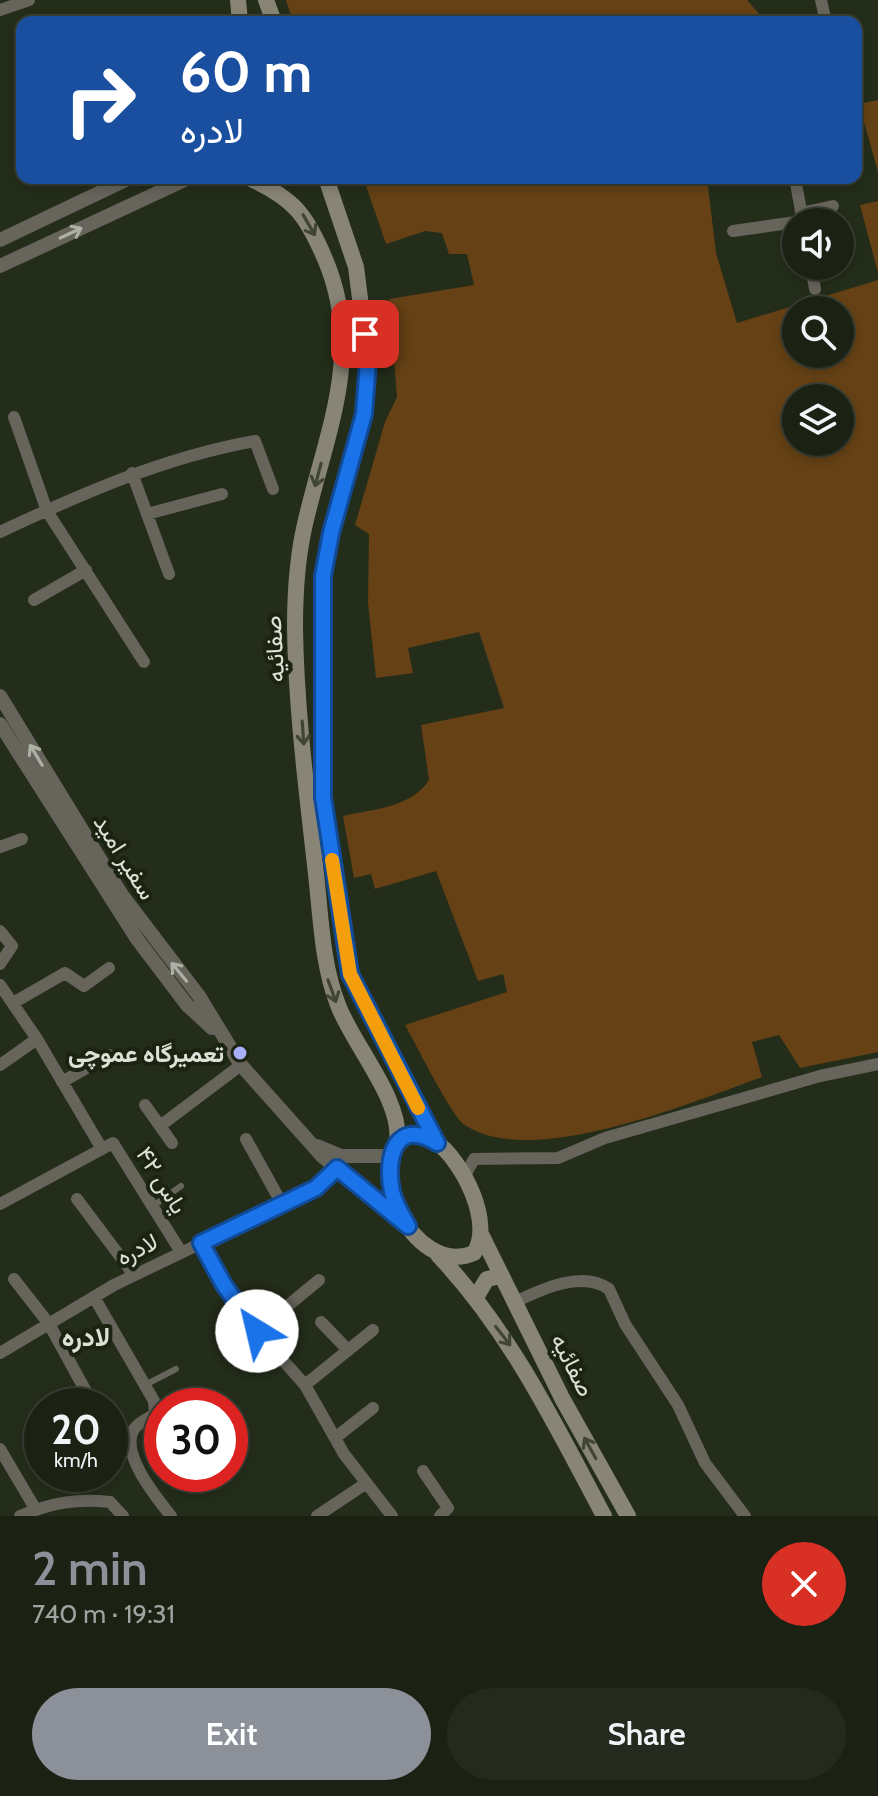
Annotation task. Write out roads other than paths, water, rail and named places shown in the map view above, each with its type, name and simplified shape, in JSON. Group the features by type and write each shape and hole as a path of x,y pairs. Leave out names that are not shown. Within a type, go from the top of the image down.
{"main road":[{"name":"صفائیه","path":"264,184 276,190 309,221 331,272 342,312 344,358 336,405 304,526 296,574 295,628 308,803 328,979 344,1022 391,1105 399,1131 394,1149 392,1194 408,1226 476,1297 511,1344 604,1516"},
{"name":"صفائیه","path":"328,184 356,267 368,361 364,414 331,533 323,576 323,797 350,974 437,1143 464,1177 481,1232 501,1276 562,1398 628,1516"},
{"path":"394,1149 412,1134 437,1143"},
{"path":"436,1254 449,1259 474,1253 481,1243 481,1232"},
{"path":"476,1297 487,1279 501,1276"}],"street":[{"path":"0,10 29,0"},
{"path":"0,240 117,184"},
{"path":"0,266 176,184"},
{"path":"796,184 799,208"},
{"path":"828,208 833,206"},
{"path":"733,231 782,223"},
{"path":"813,280 815,289"},
{"path":"14,417 47,511 144,662"},
{"path":"1,528 132,473 201,451 255,441 273,489"},
{"path":"132,473 169,574"},
{"path":"147,514 222,494"},
{"path":"34,600 86,570"},
{"name":"سفیر امید","path":"0,696 122,895 199,996 241,1065 337,1168 408,1226"},
{"name":"سفیر امید","path":"0,724 137,939 187,1005 222,1036"},
{"path":"0,847 22,839"},
{"path":"0,931 12,946 0,964"},
{"path":"13,1003 65,973 84,986 109,968"},
{"name":"یاس ۴۲","path":"1,988 37,1039 102,1149 113,1143 181,1252"},
{"path":"0,1065 37,1039"},
{"path":"62,1082 109,1055"},
{"path":"464,1177 474,1159 558,1158 605,1138 820,1076 878,1064"},
{"path":"160,1126 241,1065"},
{"path":"145,1105 172,1143"},
{"path":"246,1139 282,1204"},
{"path":"315,1145 341,1156 394,1149"},
{"path":"0,1204 102,1149"},
{"name":"لادره","path":"2,1348 134,1275 316,1188 337,1168"},
{"path":"77,1199 134,1275"},
{"path":"201,1243 224,1285 257,1331 305,1385 365,1484 392,1516"},
{"path":"14,1279 49,1324 84,1388"},
{"path":"257,1331 319,1280"},
{"path":"515,1302 539,1291 590,1280 609,1289 625,1324 678,1405 705,1463 745,1516"},
{"path":"94,1297 154,1401 155,1414 135,1427 129,1440 136,1465 171,1516"},
{"path":"321,1322 348,1350"},
{"path":"305,1385 373,1330"},
{"path":"335,1438 373,1408"},
{"path":"0,1449 36,1510"},
{"path":"423,1471 448,1508 440,1516"},
{"path":"317,1516 365,1484"},
{"path":"20,1516 84,1499 110,1502 123,1516"}],"lane":[{"path":"153,1206 181,1186"},
{"path":"145,1385 176,1369"}],"place":[{"name":"تعمیرگاه عموچی","path":"240,1053"}],"district":[{"name":"لادره","path":"86,1337"}]}
